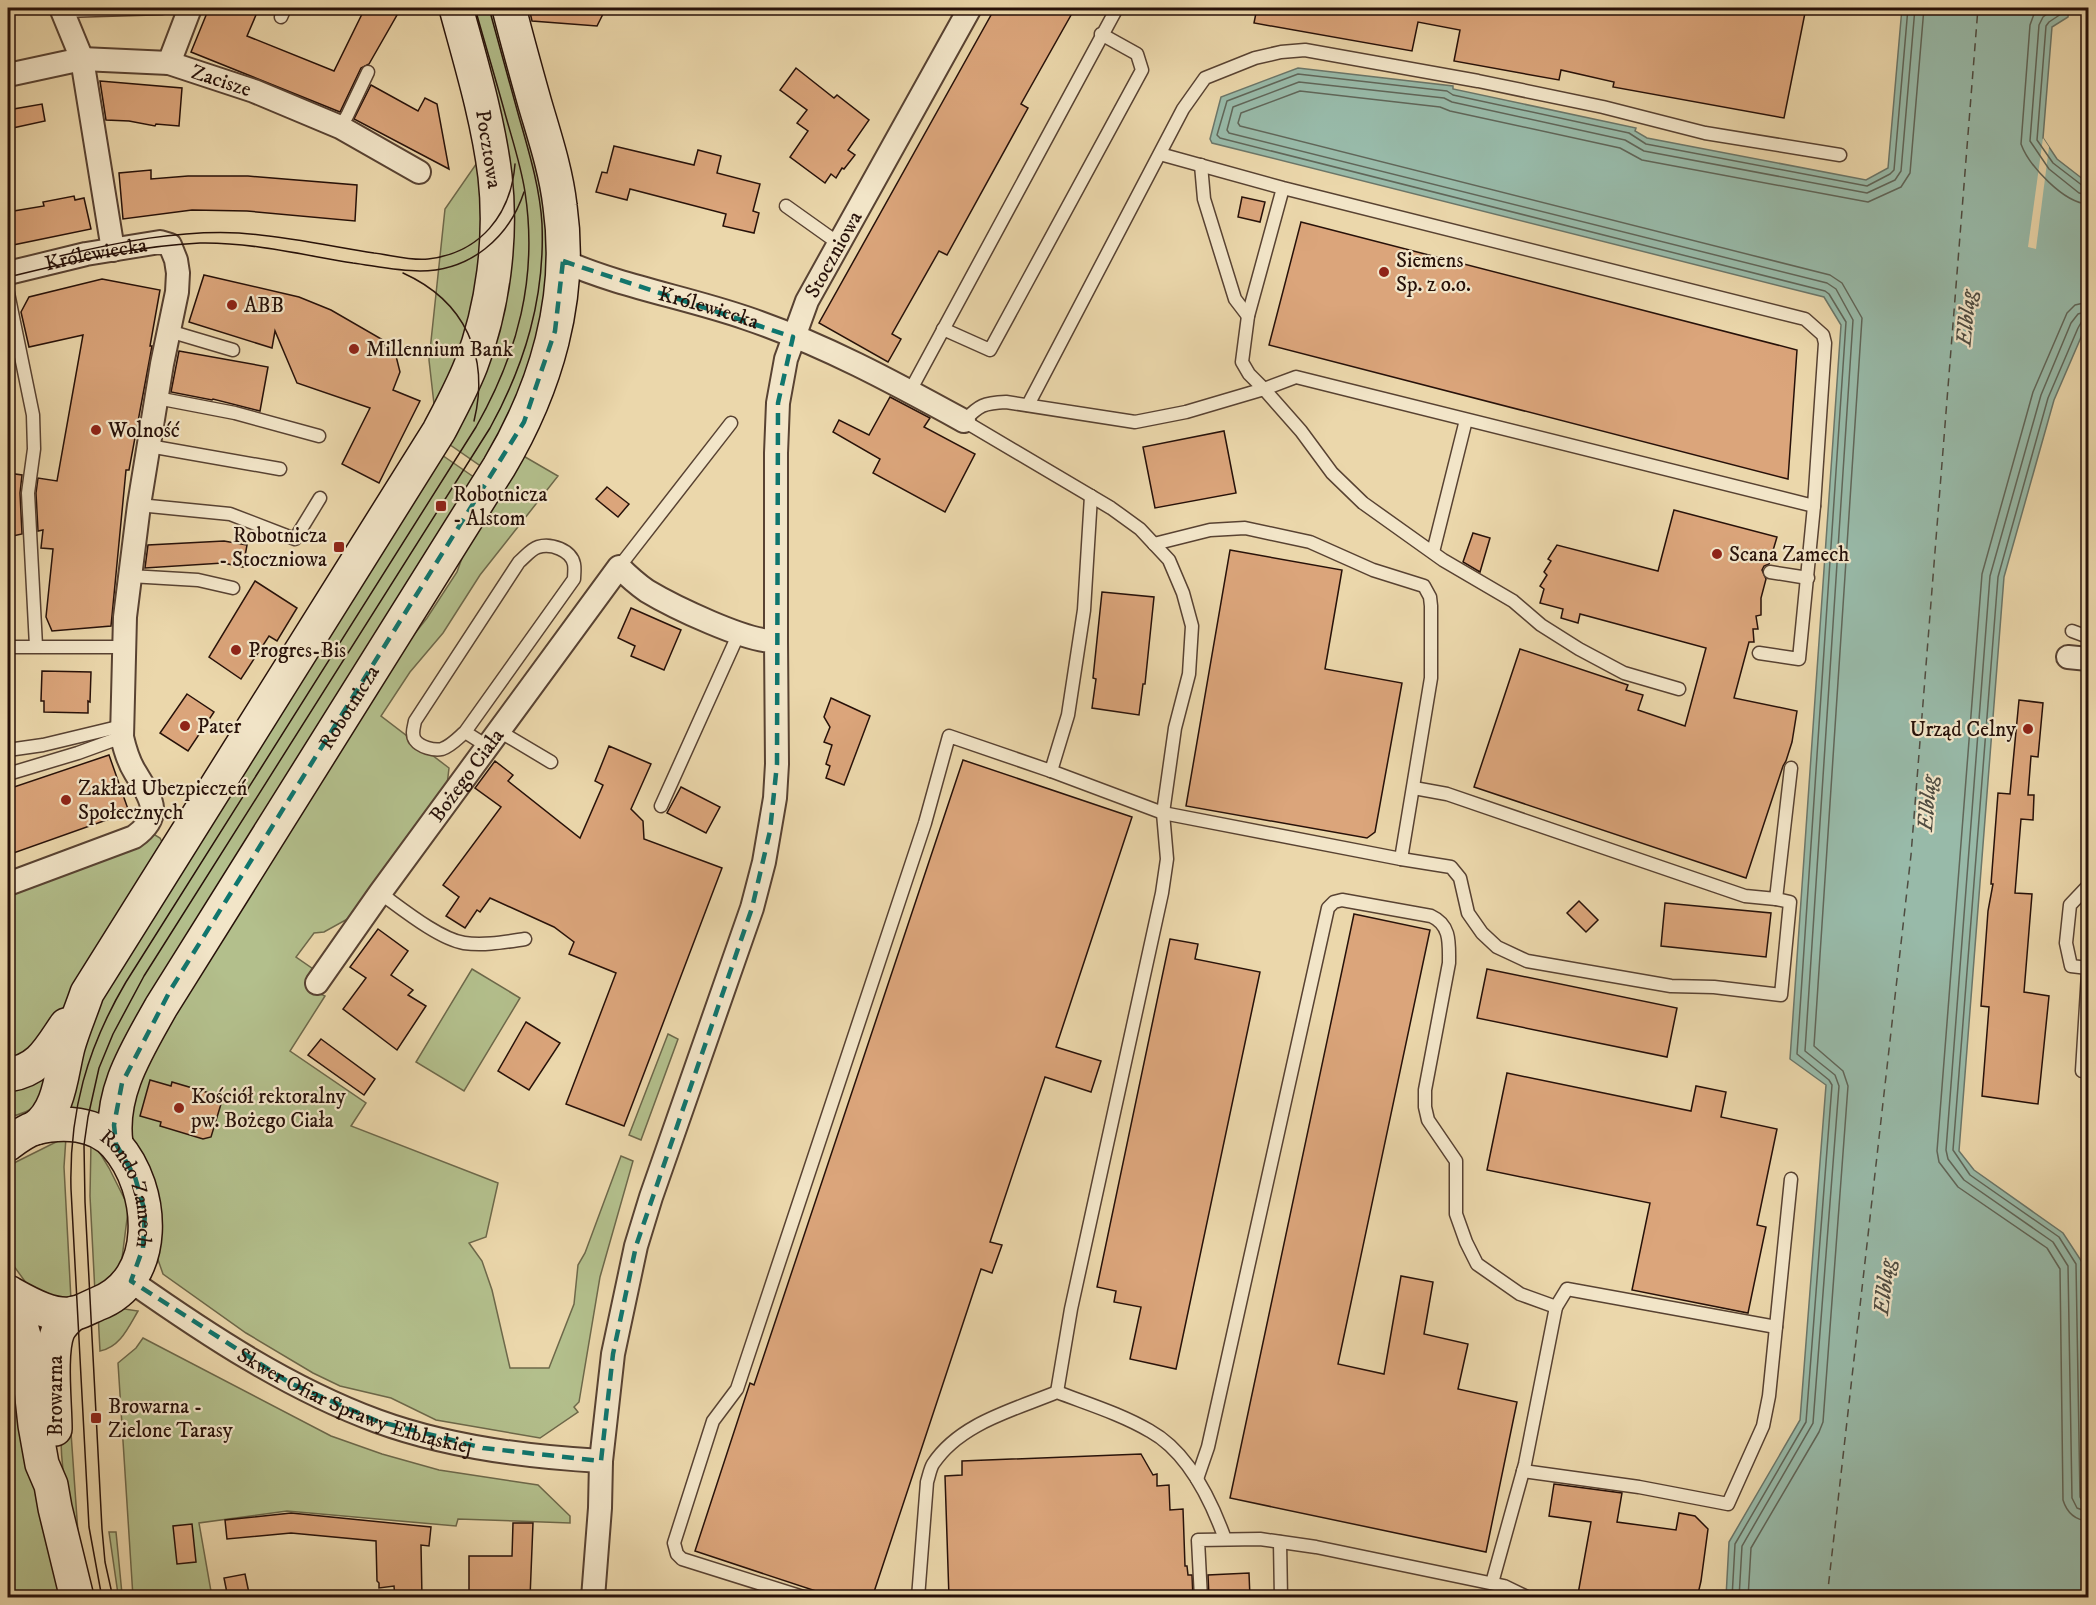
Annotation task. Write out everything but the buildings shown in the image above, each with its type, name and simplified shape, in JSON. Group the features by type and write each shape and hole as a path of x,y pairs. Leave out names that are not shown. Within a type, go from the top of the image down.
{"main road":[{"name":"Pocztowa","path":"87,993 439,431 470,366 490,293 496,242 495,178 478,89 456,8"},
{"path":"509,8 556,183 562,226 563,261"},
{"name":"Robotnicza","path":"116,1144 114,1116 122,1083 161,1007 499,466 524,422 542,378 555,331 562,287 563,261"},
{"path":"8,1075 25,1071 41,1060 87,993"},
{"path":"17,1133 42,1123 56,1099 69,1045 87,993"},
{"name":"Rondo Zamech","path":"17,1133 74,1124 95,1130 116,1144 135,1177 142,1196 145,1212 143,1248 131,1281 120,1293 110,1299 63,1313"},
{"path":"10,1306 25,1301 63,1313"},
{"name":"Browarna","path":"10,1306 29,1355 35,1425 42,1464 51,1485 77,1598"},
{"name":"Browarna","path":"51,1485 56,1463 54,1351 59,1329 64,1321 63,1313"}],"street":[{"path":"169,63 190,8"},
{"name":"Stoczniowa","path":"793,337 807,300 970,8"},
{"path":"62,9 82,59 113,250"},
{"name":"Zacisze","path":"8,75 82,59 169,63 254,91 339,127 419,172"},
{"name":"Królewiecka","path":"8,273 113,250 160,242 170,245 178,273 177,292 169,331"},
{"name":"Królewiecka","path":"563,261 622,283 746,318 793,337"},
{"path":"8,884 134,837 145,829 150,821 152,802 125,751 122,731 125,617 139,505 169,331"},
{"path":"593,1598 601,1461 613,1354 636,1246 752,908 764,862 775,798 777,764 773,641 778,403 781,381 793,337 856,363 964,421"},
{"path":"619,567 649,592 749,638 773,641"},
{"name":"Bożego Ciała","path":"317,983 380,893 619,567"},
{"name":"Skwer Ofiar Sprawy Elbląskiej","path":"131,1281 191,1322 290,1383 377,1421 446,1442 552,1458 601,1461"}],"lane":[{"path":"62,9 162,8"},
{"path":"910,391 1117,8"},
{"path":"943,329 990,350 1142,70 1137,54 1101,34"},
{"path":"1028,405 1183,109 1205,78 1255,58 1281,52 1305,50 1580,102 1705,134 1840,155"},
{"path":"339,127 347,116 368,72"},
{"path":"1160,154 1283,188 1805,319 1823,334 1825,343 1814,506 1799,659 1759,653"},
{"path":"1201,165 1204,199 1235,299 1248,316"},
{"path":"1283,188 1248,316 1242,362 1249,374 1301,431 1332,472 1363,503 1460,571 1513,601 1541,625 1579,649 1624,673 1679,689"},
{"path":"786,206 838,243"},
{"path":"8,293 13,348 33,416 34,449 28,493 36,646"},
{"path":"169,331 233,350"},
{"path":"1057,1392 1071,1310 1162,893 1167,860 1163,813 1175,728 1189,674 1192,626 1183,593 1169,560 1140,529 1091,496 964,421 977,407 988,403 1006,402 1135,422 1186,412 1296,377 1814,506"},
{"path":"157,398 235,414 319,436"},
{"path":"1433,552 1466,420"},
{"path":"619,567 731,423"},
{"path":"149,446 280,469"},
{"path":"1051,771 1068,715 1084,610 1091,496"},
{"path":"139,505 230,514 295,539 321,498"},
{"path":"1154,544 1210,530 1245,528 1310,542 1373,570 1424,586 1430,597 1431,606 1431,678 1401,859"},
{"path":"547,546 559,549 569,555 574,563 574,579 465,732 440,750 425,747 415,739 413,731 415,721 519,562 536,548 547,546"},
{"path":"1770,572 1808,578"},
{"path":"130,576 198,580 233,588"},
{"path":"2072,632 2088,637"},
{"path":"661,806 739,633"},
{"path":"8,647 124,647"},
{"path":"8,750 122,731"},
{"path":"8,774 78,753 122,731"},
{"path":"465,732 493,739 552,762"},
{"path":"806,1598 682,1559 675,1550 675,1538 713,1421 737,1389 926,823 949,736 1163,813 1451,867 1460,879 1468,913 1482,933 1497,947 1527,961 1671,986 1714,987 1781,995 1790,902 1745,896 1447,794 1414,788"},
{"path":"1776,899 1791,768"},
{"path":"2088,886 2070,905 2066,943 2071,966 2088,968"},
{"path":"380,893 420,921 461,942 476,944 525,939"},
{"path":"1197,1479 1208,1447 1322,931 1328,908 1334,902 1342,900 1431,916 1441,921 1446,930 1449,963 1425,1090 1428,1120 1456,1161 1456,1214 1477,1264 1520,1294 1556,1307"},
{"path":"2082,1071 2088,973"},
{"path":"1523,1471 1639,1486 1728,1504 1763,1426 1769,1396 1791,1179"},
{"path":"1492,1583 1523,1471 1556,1307 1567,1289 1776,1327"},
{"path":"918,1598 927,1482 932,1465 952,1443 978,1425 1057,1392 1152,1431 1179,1455 1197,1479 1217,1517 1225,1539"},
{"path":"1201,1598 1198,1540 1260,1539 1316,1547 1492,1583 1529,1598"},
{"path":"1280,1542 1281,1598"}],"highlighted area":[{"path":"563,261 793,337 778,403 777,764 770,831 752,908 636,1246 613,1354 601,1461 483,1448 377,1421 290,1383 131,1281 143,1248 145,1212 135,1177 116,1144 114,1125 122,1083 171,989 524,422 555,331"}],"green space":[{"path":"467,8 497,8 540,158 552,232 539,350 485,469 446,442 492,337"},
{"path":"481,157 484,266 458,367 422,428 434,404 429,360 445,209"},
{"path":"439,453 478,480 101,1104 97,1120 67,1110 90,1019"},
{"path":"520,454 558,476 480,575 443,633 410,672 381,716 449,768 447,785 397,851 353,916 324,932 314,933 296,957 316,971 306,987 325,996 290,1051 366,1103 351,1126 498,1183 486,1237 469,1243 482,1261 492,1290 510,1368 549,1368 574,1304 578,1265 585,1253 621,1156 633,1161 600,1277 579,1402 574,1407 578,1412 540,1438 436,1420 391,1398 340,1386 313,1373 246,1333 163,1274 157,1257 161,1225 158,1196 151,1173 135,1147 126,1125 139,1073 374,685 427,618 457,572 470,536"},
{"path":"145,829 160,838 165,848 47,1037 8,1069 8,884"},
{"path":"472,969 520,998 464,1091 416,1062"},
{"path":"668,1034 678,1039 641,1140 629,1135"},
{"path":"46,1074 44,1092 37,1104 32,1109 8,1117 8,1086"},
{"path":"66,1137 64,1167 71,1300 32,1291 8,1258 8,1169 16,1162"},
{"path":"91,1142 109,1168 126,1202 128,1211 121,1266 95,1293 90,1196"},
{"path":"118,1308 138,1311 118,1341 100,1351 98,1313"},
{"path":"143,1338 331,1436 382,1454 439,1470 538,1485 570,1516 570,1523 458,1519 456,1526 287,1511 199,1523 212,1597 133,1597 118,1363 136,1348"},
{"path":"8,1339 12,1339 66,1597 8,1597"},
{"path":"67,1375 78,1533 67,1495 62,1455 62,1415"},
{"path":"2085,1381 2088,1381 2088,1598 2086,1597"},
{"path":"109,1532 116,1532 122,1594 118,1594"}],"water":[{"name":"Elbląg","path":"1902,8 2069,8 2068,17 2052,27 2043,138 2057,159 2088,183 2088,321 2054,400 2004,577 1959,1151 1974,1170 2063,1233 2082,1262 2086,1597 1726,1597 1729,1542 1800,1420 1826,1085 1790,1059 1841,325 1824,297 1212,143 1210,139 1221,97 1298,68 1453,86 1453,89 1636,128 1635,131 1647,138 1866,180 1888,168"}],"pier":[{"path":"2043,138 2049,147 2036,249 2028,247"}],"ferry route":[{"path":"1827,1598 1911,855 1978,8"}],"tram line":[{"path":"102,1598 89,1527 71,1189 73,1133 83,1081 101,1031 126,982 476,427 503,371 521,314 529,254 528,223 519,163 475,8"},
{"path":"113,1598 105,1562 102,1529 85,1202 84,1145 99,1068 113,1034 144,976 490,428 523,355 540,278 541,211 530,157 489,8"},
{"path":"60,256 172,235 239,233 273,236 401,258 428,259 463,249 490,228 507,200 515,164"},
{"path":"8,277 127,251 200,243 257,247 394,269 420,271 438,269 455,265 485,249 508,224 524,192"},
{"path":"403,273 425,285 442,299 457,315 468,333 475,353 478,374 478,397 474,421"}],"place":[{"name":"Siemens Sp. z o.o.","path":"1384,272"},
{"name":"ABB","path":"232,305"},
{"name":"Millennium Bank","path":"354,349"},
{"name":"Wolność","path":"96,430"},
{"name":"Robotnicza - Alstom","path":"441,506"},
{"name":"Robotnicza - Stoczniowa","path":"339,547"},
{"name":"Scana Zamech","path":"1717,554"},
{"name":"Progres-Bis","path":"236,650"},
{"name":"Pater","path":"185,726"},
{"name":"Urząd Celny","path":"2028,729"},
{"name":"Zakład Ubezpieczeń Społecznych","path":"66,800"},
{"name":"Kościół rektoralny pw. Bożego Ciała","path":"179,1108"},
{"name":"Browarna - Zielone Tarasy","path":"96,1418"}]}
